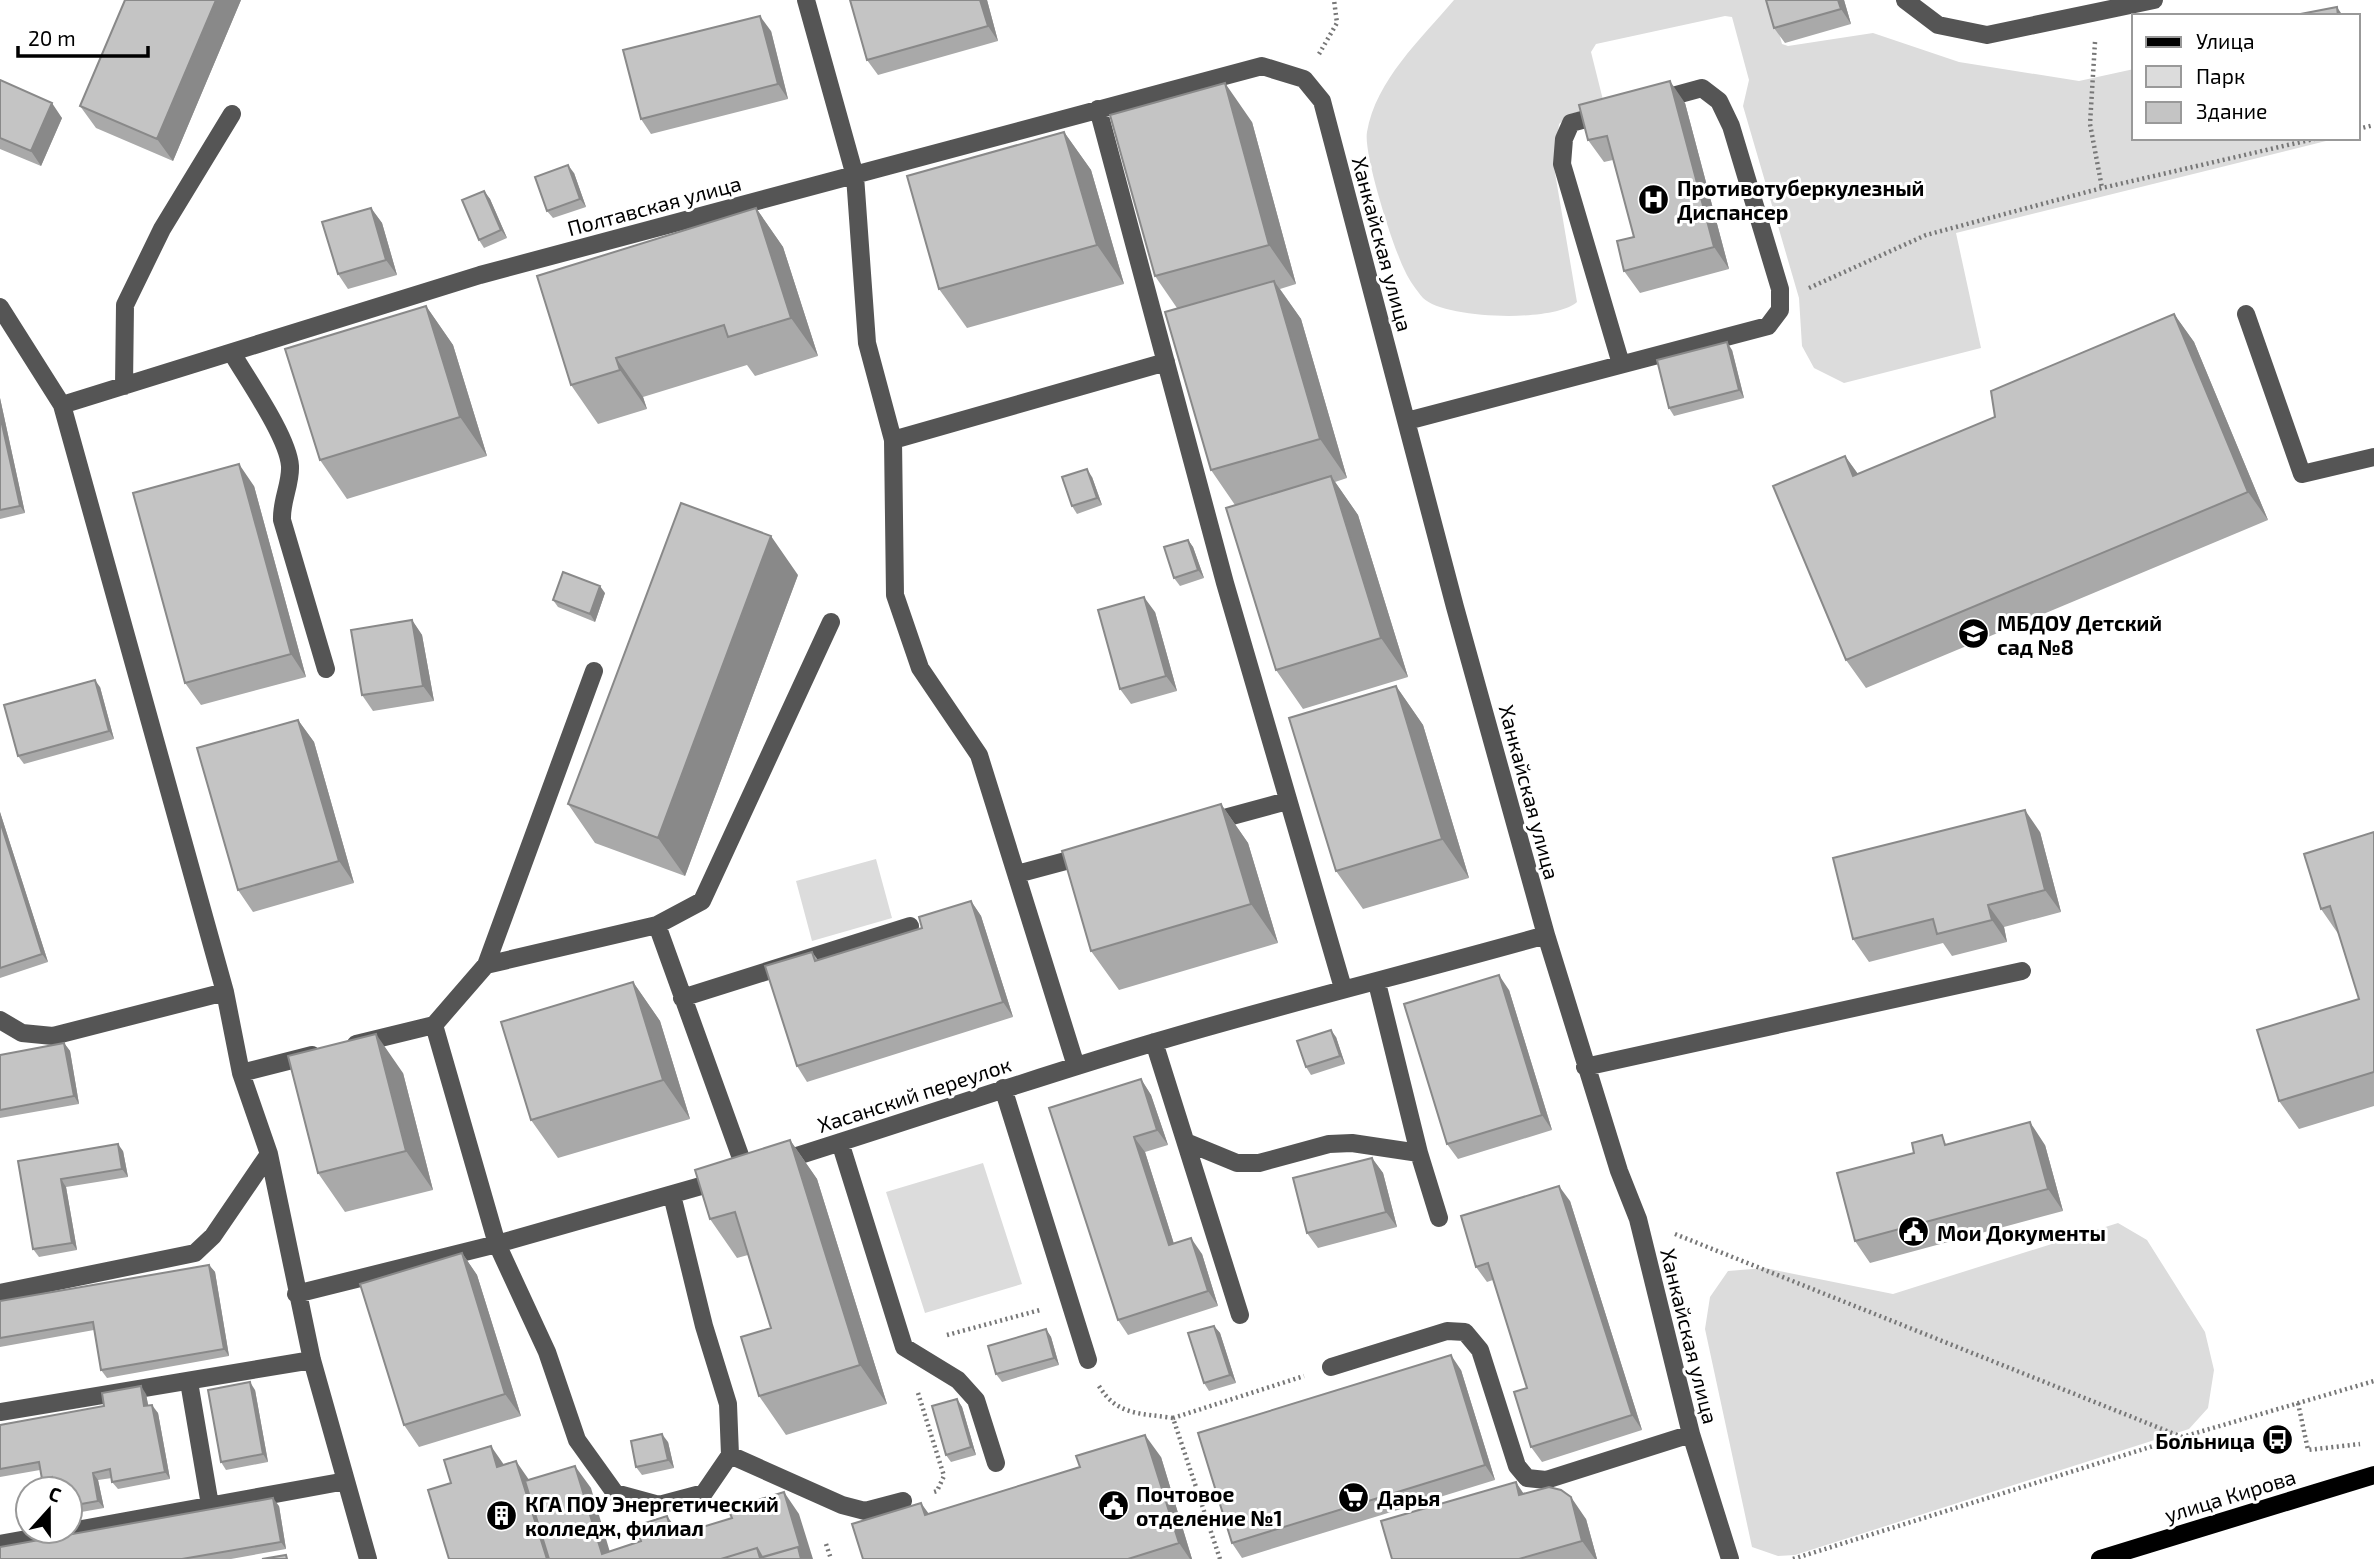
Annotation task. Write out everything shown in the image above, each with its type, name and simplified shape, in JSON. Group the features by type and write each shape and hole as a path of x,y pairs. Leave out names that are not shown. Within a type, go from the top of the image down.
{"main road":[{"name":"улица Кирова","path":"2100,1559 2374,1475"}],"street":[{"path":"806,0 855,176 867,343 893,440 895,595 920,668 979,755 1076,1066"},
{"path":"1905,0 1938,25 1987,35 2154,0"},
{"name":"Полтавская улица","path":"62,405 480,275 1098,109 1262,66 1304,79"},
{"name":"Ханкайская улица","path":"1304,79 1322,101 1546,935 1585,1067 1619,1171 1638,1219 1690,1434 1730,1559"},
{"path":"1407,421 1768,326 1780,310 1780,289 1731,126 1720,101 1702,88 1571,122 1564,139 1562,164 1621,364"},
{"path":"1098,109 1287,800 1343,988"},
{"path":"124,386 125,304 162,229 232,114"},
{"path":"0,307 62,405 225,992 240,1073 269,1154 296,1294 312,1360 369,1559"},
{"path":"2246,314 2302,474 2374,457"},
{"path":"232,352 285,446 290,467 281,504 282,520 326,669"},
{"path":"893,440 1166,362"},
{"path":"486,965 657,925 702,901 831,622"},
{"path":"240,1073 434,1025 486,965 594,671"},
{"path":"1184,829 1287,800"},
{"path":"1017,874 1107,850"},
{"path":"657,925 746,1172"},
{"path":"682,998 910,926"},
{"name":"Хасанский переулок","path":"296,1294 497,1244 672,1195 1154,1042 1343,988 1377,983 1546,935"},
{"path":"1585,1067 2022,971"},
{"path":"1377,983 1419,1153 1439,1218"},
{"path":"0,1020 22,1033 53,1036 225,992"},
{"path":"434,1025 497,1244 547,1352 577,1440 615,1493 659,1505 704,1493 730,1455 728,1404 704,1326 672,1195"},
{"path":"1154,1042 1240,1315"},
{"path":"1003,1088 1088,1360"},
{"path":"840,1142 904,1347 958,1380 976,1401 996,1462"},
{"path":"1186,1142 1237,1163 1259,1163 1329,1144 1352,1143 1419,1153"},
{"path":"0,1293 195,1253 213,1236 269,1154"},
{"path":"1331,1367 1447,1331 1465,1332 1480,1350 1517,1466 1527,1478 1546,1480 1690,1434"},
{"path":"0,1412 312,1360"},
{"path":"189,1382 210,1505"},
{"path":"730,1455 842,1506 865,1511 903,1501"},
{"path":"0,1544 346,1481"}],"path":[{"path":"1304,79 1337,23 1335,0"},
{"path":"2096,13 2091,124 2102,188"},
{"path":"1780,302 1926,235 2102,188 2309,140"},
{"path":"1638,1219 2182,1437"},
{"path":"1088,1360 1093,1376 1108,1400 1125,1411 1173,1418 1331,1367"},
{"path":"1793,1559 2182,1437 2374,1381"},
{"path":"2298,1403 2308,1450 2374,1443"},
{"path":"1173,1418 1220,1559"},
{"path":"826,1544 831,1559"}],"green space":[{"path":"1454,0 1770,0 1782,44 1788,46 1873,33 1959,62 2079,81 2132,69 2132,140 2330,140 1956,233 1981,348 1844,383 1814,368 1802,346 1799,298 1743,106 1749,80 1732,17 1725,16 1596,44 1591,52 1604,104 1571,114 1559,124 1554,167 1577,302 1565,309 1524,316 1475,314 1435,305 1423,298 1400,260 1374,180 1367,132 1380,95 1414,45"},
{"path":"876,859 892,918 812,941 796,881"},
{"path":"983,1163 1022,1284 925,1313 886,1192"},
{"path":"2118,1223 2147,1240 2205,1332 2214,1370 2208,1408 2189,1429 1795,1555 1778,1556 1752,1547 1705,1329 1710,1297 1728,1271 1765,1268 1893,1294"}],"building":[{"path":"125,0 216,0 157,139 80,106"},
{"path":"850,0 980,0 988,26 867,60"},
{"path":"1766,0 1838,0 1841,9 1774,28"},
{"path":"2337,7 2338,14 2300,14"},
{"path":"760,16 778,84 641,119 623,50"},
{"path":"0,80 52,103 31,151 0,138"},
{"path":"1670,81 1714,247 1624,271 1617,241 1634,237 1607,136 1588,140 1579,105"},
{"path":"1225,83 1269,245 1155,276 1110,115"},
{"path":"1064,132 1097,245 939,289 907,176"},
{"path":"568,165 580,199 547,211 535,177"},
{"path":"484,191 501,230 479,240 462,200"},
{"path":"371,208 386,260 338,274 322,222"},
{"path":"756,208 791,318 728,337 724,325 616,358 620,370 571,385 537,276"},
{"path":"1274,281 1320,439 1211,470 1165,312"},
{"path":"426,306 460,417 320,460 285,349"},
{"path":"2174,314 2248,492 1846,660 1773,486 1845,456 1853,476 1995,417 1991,391"},
{"path":"1727,342 1739,390 1669,408 1657,360"},
{"path":"0,415 20,506 0,510"},
{"path":"239,464 291,654 185,683 133,493"},
{"path":"1087,469 1097,498 1072,506 1062,477"},
{"path":"1331,476 1381,638 1276,670 1226,508"},
{"path":"681,503 771,536 658,838 568,804"},
{"path":"1188,540 1198,570 1174,578 1164,547"},
{"path":"563,572 600,586 590,614 553,600"},
{"path":"1144,597 1166,676 1120,689 1098,610"},
{"path":"412,620 423,686 362,695 351,630"},
{"path":"95,680 109,731 18,756 4,705"},
{"path":"1396,686 1442,839 1336,871 1289,718"},
{"path":"298,720 339,861 238,890 197,748"},
{"path":"1221,804 1251,904 1091,951 1062,851"},
{"path":"2025,810 2045,890 1988,905 1992,920 1937,934 1933,919 1853,939 1833,858"},
{"path":"0,821 42,954 0,968"},
{"path":"2374,832 2374,1072 2279,1101 2257,1030 2359,999 2330,906 2321,909 2304,854"},
{"path":"971,901 1003,1002 797,1066 765,966 812,952 815,961 922,928 919,917"},
{"path":"1499,975 1542,1115 1447,1144 1404,1004"},
{"path":"633,982 663,1080 531,1120 501,1022"},
{"path":"1331,1030 1340,1056 1306,1067 1297,1041"},
{"path":"376,1034 406,1151 318,1173 288,1056"},
{"path":"64,1043 74,1096 0,1110 0,1055"},
{"path":"1141,1079 1157,1130 1134,1137 1169,1245 1191,1238 1208,1291 1118,1320 1049,1108"},
{"path":"2030,1122 2048,1189 1855,1241 1837,1173 1914,1153 1912,1143 1942,1135 1945,1145"},
{"path":"790,1140 860,1365 759,1396 741,1337 771,1328 735,1212 710,1219 695,1170"},
{"path":"118,1144 122,1169 61,1179 72,1243 33,1249 18,1161"},
{"path":"1372,1158 1386,1212 1307,1233 1293,1178"},
{"path":"1559,1186 1632,1415 1531,1447 1514,1392 1527,1388 1488,1263 1476,1267 1461,1216"},
{"path":"462,1253 505,1394 404,1425 360,1284"},
{"path":"209,1265 224,1349 101,1370 93,1322 0,1338 0,1301"},
{"path":"1214,1326 1230,1375 1204,1383 1188,1333"},
{"path":"1046,1329 1054,1358 996,1374 988,1346"},
{"path":"1451,1355 1485,1465 1232,1543 1198,1433"},
{"path":"250,1382 263,1454 221,1462 208,1390"},
{"path":"141,1386 144,1406 152,1405 165,1472 112,1482 110,1469 93,1473 98,1501 84,1504 84,1475 41,1475 39,1462 0,1469 0,1425 104,1406 102,1393"},
{"path":"957,1399 971,1447 946,1455 932,1406"},
{"path":"662,1434 668,1460 636,1467 631,1441"},
{"path":"1145,1435 1179,1543 1128,1559 863,1559 852,1524 921,1503 925,1515 1080,1467 1076,1456"},
{"name":"КГА ПОУ Энергетический колледж, филиал","path":"491,1446 497,1467 516,1461 547,1559 449,1559 428,1490 451,1483 444,1460"},
{"path":"575,1466 602,1554 641,1541 636,1526 667,1516 673,1536 732,1518 728,1509 784,1492 802,1553 798,1547 762,1557 757,1548 721,1559 549,1559 525,1481"},
{"path":"1516,1482 1519,1495 1549,1487 1561,1490 1571,1497 1582,1541 1519,1559 1392,1559 1381,1521"},
{"path":"273,1498 281,1542 182,1559 0,1559 0,1547 14,1544 84,1545 84,1532"},
{"path":"798,1547 801,1559 721,1559 757,1548 760,1558"},
{"path":"286,1555 287,1559 262,1559"}],"place":[{"name":"Противотуберкулезный Диспансер","path":"1654,199"},
{"name":"МБДОУ Детский сад №8","path":"1974,634"},
{"name":"Мои Документы","path":"1914,1232"},
{"name":"Больница","path":"2278,1440"},
{"name":"Дарья","path":"1354,1497"},
{"name":"Почтовое отделение №1","path":"1113,1505"},
{"name":"КГА ПОУ Энергетический колледж, филиал","path":"502,1515"}]}
